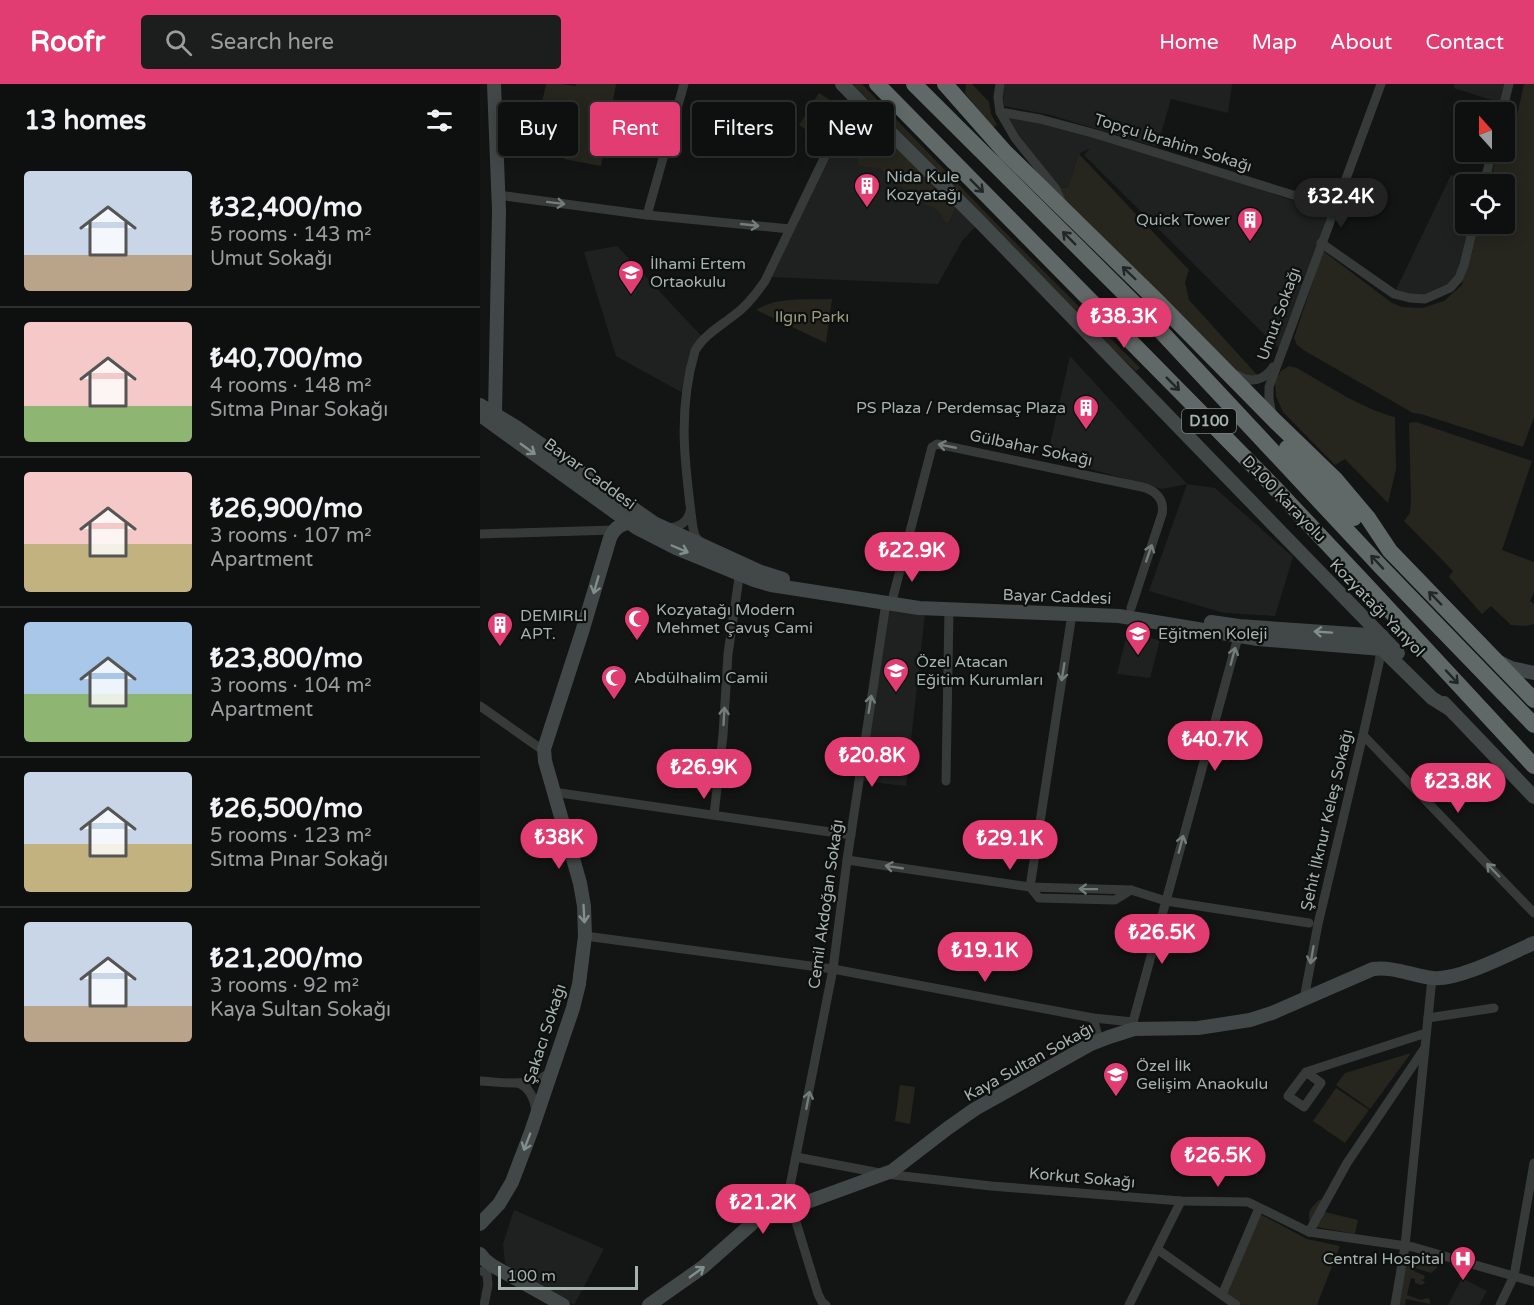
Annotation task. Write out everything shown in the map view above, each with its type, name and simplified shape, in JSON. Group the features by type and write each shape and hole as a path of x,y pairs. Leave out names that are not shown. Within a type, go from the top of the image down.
{"highway":[{"name":"D100 Karayolu","path":"877,84 1275,488 1534,766"},
{"name":"D100 Karayolu","path":"914,84 1140,309 1382,568 1534,725"},
{"name":"D100","path":"945,84 1005,152 1335,479 1368,518 1390,551 1534,700"},
{"path":"1140,309 1232,393 1390,551"}],"main road":[{"path":"489,417 498,195 494,84"},
{"name":"Kozyatağı Yanyol","path":"842,84 980,222 1381,643 1432,689 1534,797"},
{"name":"Bayar Caddesi","path":"480,405 489,417 628,523 661,541 738,568 919,608 1129,617 1238,636 1381,643"},
{"name":"Bayar Caddesi","path":"489,417 659,525 704,546 738,568"},
{"path":"614,530 628,523 642,522 659,525"},
{"name":"Şakacı Sokağı","path":"480,1224 509,1188 577,995 585,936 585,911 545,764 544,751 614,530"},
{"name":"Bayar Caddesi","path":"890,600 1131,608 1239,627 1381,643"},
{"path":"1494,660 1511,668 1534,673"},
{"name":"Kaya Sultan Sokağı","path":"649,1305 706,1265 751,1223 897,1168 975,1109 1099,1040 1134,1026 1198,1028 1261,1016 1373,969 1384,968 1432,978 1461,974 1534,943"},
{"path":"480,1254 490,1265 563,1305"},
{"path":"481,1271 495,1274 551,1305"}],"street":[{"path":"647,215 684,84"},
{"path":"1000,84 998,97 1000,112 1015,138 1056,189 1065,211"},
{"name":"Umut Sokağı","path":"1275,421 1271,412 1269,387 1276,363 1381,84"},
{"path":"1504,102 1509,84"},
{"path":"704,546 695,536 684,445 684,405 695,351 710,334 734,316 758,292 767,278 854,96"},
{"name":"Topçu İbrahim Sokağı","path":"1000,112 1040,119 1096,134 1335,208"},
{"path":"498,195 647,215 790,229"},
{"path":"1321,243 1394,294 1425,299 1450,288 1459,278 1472,234"},
{"path":"1220,365 1243,379 1252,381 1270,373 1276,363"},
{"name":"Gülbahar Sokağı","path":"890,600 932,447 937,444 1145,488 1155,493 1162,502 1162,514 1131,608"},
{"path":"659,525 671,528 684,523 691,509"},
{"path":"480,534 614,530"},
{"path":"714,816 738,568"},
{"name":"Cemil Akdoğan Sokağı","path":"826,1305 818,1294 789,1193 833,969 851,835 890,600"},
{"path":"946,781 949,610"},
{"path":"1030,887 1072,614"},
{"path":"585,936 833,969 1134,1026 1238,636"},
{"name":"Şehit İlknur Keleş Sokağı","path":"1304,999 1318,924 1379,663 1381,643"},
{"path":"480,706 544,751"},
{"path":"1363,735 1534,913"},
{"path":"553,792 851,835"},
{"path":"848,860 1030,887 1131,890 1166,901 1309,923"},
{"path":"1395,1305 1405,1246 1432,978"},
{"path":"1428,1018 1494,1008"},
{"path":"1093,1018 1099,1040"},
{"path":"1306,1072 1426,1033"},
{"path":"1310,1232 1347,1163 1426,1047"},
{"path":"480,1081 530,1082 548,1074 553,1067"},
{"path":"516,1083 524,1085 532,1094 536,1116"},
{"name":"Korkut Sokağı","path":"796,1157 885,1174 991,1186 1181,1201 1248,1202 1310,1232 1405,1246 1534,1282"},
{"path":"1500,1305 1514,1276 1534,1163"},
{"path":"1129,1305 1181,1201"},
{"path":"1222,1295 1259,1208"},
{"path":"1157,1249 1236,1305"},
{"path":"481,1271 487,1274 488,1281 484,1305"}],"shaded area":[{"path":"1004,84 1232,84 1228,113 1171,99 1157,147 1050,115 1004,106"},
{"path":"1454,84 1509,84 1504,102 1498,102 1454,88"},
{"path":"1000,112 1097,136 1328,212 1282,352 1084,155 1090,148 1079,154 1068,187 1056,189"},
{"path":"894,143 975,227 962,241 938,284 769,277 826,156 894,156"},
{"path":"1451,175 1455,176 1455,234 1471,234 1459,278 1425,299 1394,294"},
{"name":"İlhami Ertem Ortaokulu","path":"617,246 705,340 691,354 681,392 616,356 584,252"},
{"path":"1070,356 1187,484 1162,489 1047,457"},
{"path":"1187,484 1215,488 1293,557 1275,616 1224,613 1149,591"},
{"name":"Özel Atacan Eğitim Kurumları","path":"887,610 925,614 906,786 863,781"},
{"name":"Eğitmen Koleji","path":"1127,633 1160,640 1150,678 1117,674"},
{"path":"514,1210 604,1249 574,1305 512,1270 505,1263 503,1244"},
{"name":"Central Hospital","path":"1462,1278 1487,1291 1479,1305 1448,1305"}],"green space":[{"path":"546,84 575,86 576,84 616,84 613,102 590,102 590,156 603,156 601,166 564,159 564,156 578,156 578,102 542,102"},
{"path":"851,84 862,84 879,102 871,102"},
{"path":"966,84 972,84 989,102 991,114 997,125 992,128 965,93"},
{"path":"1524,84 1534,84 1534,417 1523,447 1413,413 1305,351 1297,345 1294,338 1323,251 1392,303 1402,307 1422,308 1444,301 1462,285 1475,234 1515,234 1515,174 1492,174 1495,162 1515,162 1515,124"},
{"path":"819,93 833,102 813,102"},
{"path":"807,112 807,130 799,125"},
{"path":"894,117 1140,368 1136,371 894,126"},
{"path":"894,143 956,205 950,220 946,223 937,210 928,206 879,169 858,164 858,156 894,156"},
{"path":"1079,154 1189,270 1185,282 1189,300 1258,376 1243,379 1065,211 1056,189 1068,187"},
{"name":"Ilgın Parkı","path":"832,299 826,343 756,310 783,301"},
{"path":"1289,366 1297,368 1357,402 1395,417 1396,469 1388,503 1345,459 1335,465 1283,412 1276,396 1275,382 1281,371"},
{"path":"1416,422 1532,461 1502,550 1534,562 1534,592 1530,601 1534,604 1534,624 1511,625 1491,606 1482,614 1449,577 1453,571 1404,521 1410,513 1411,499 1409,423"},
{"path":"1411,1053 1370,1109 1336,1085 1345,1073"},
{"path":"900,1085 915,1087 910,1124 895,1121"},
{"path":"1336,1088 1369,1110 1345,1143 1313,1121"},
{"path":"1320,1199 1325,1212 1358,1220 1355,1234 1311,1226 1310,1211"},
{"path":"1260,1214 1307,1239 1340,1246 1317,1305 1242,1305 1227,1295"},
{"path":"1414,1261 1437,1266 1431,1273 1415,1268 1414,1271 1425,1276 1421,1280 1425,1283 1421,1285 1415,1283 1415,1279 1411,1278 1407,1295 1421,1300 1430,1299 1430,1304 1406,1299 1405,1305 1398,1305 1406,1265"}],"place":[{"name":"Nida Kule Kozyatağı","path":"867,209"},
{"name":"Quick Tower","path":"1250,243"},
{"name":"İlhami Ertem Ortaokulu","path":"631,296"},
{"name":"PS Plaza / Perdemsaç Plaza","path":"1086,431"},
{"name":"Kozyatağı Modern Mehmet Çavuş Cami","path":"637,642"},
{"name":"DEMIRLI APT.","path":"500,648"},
{"name":"Eğitmen Koleji","path":"1138,657"},
{"name":"Özel Atacan Eğitim Kurumları","path":"896,694"},
{"name":"Abdülhalim Camii","path":"614,701"},
{"name":"Özel İlk Gelişim Anaokulu","path":"1116,1098"},
{"name":"Central Hospital","path":"1463,1282"}]}
